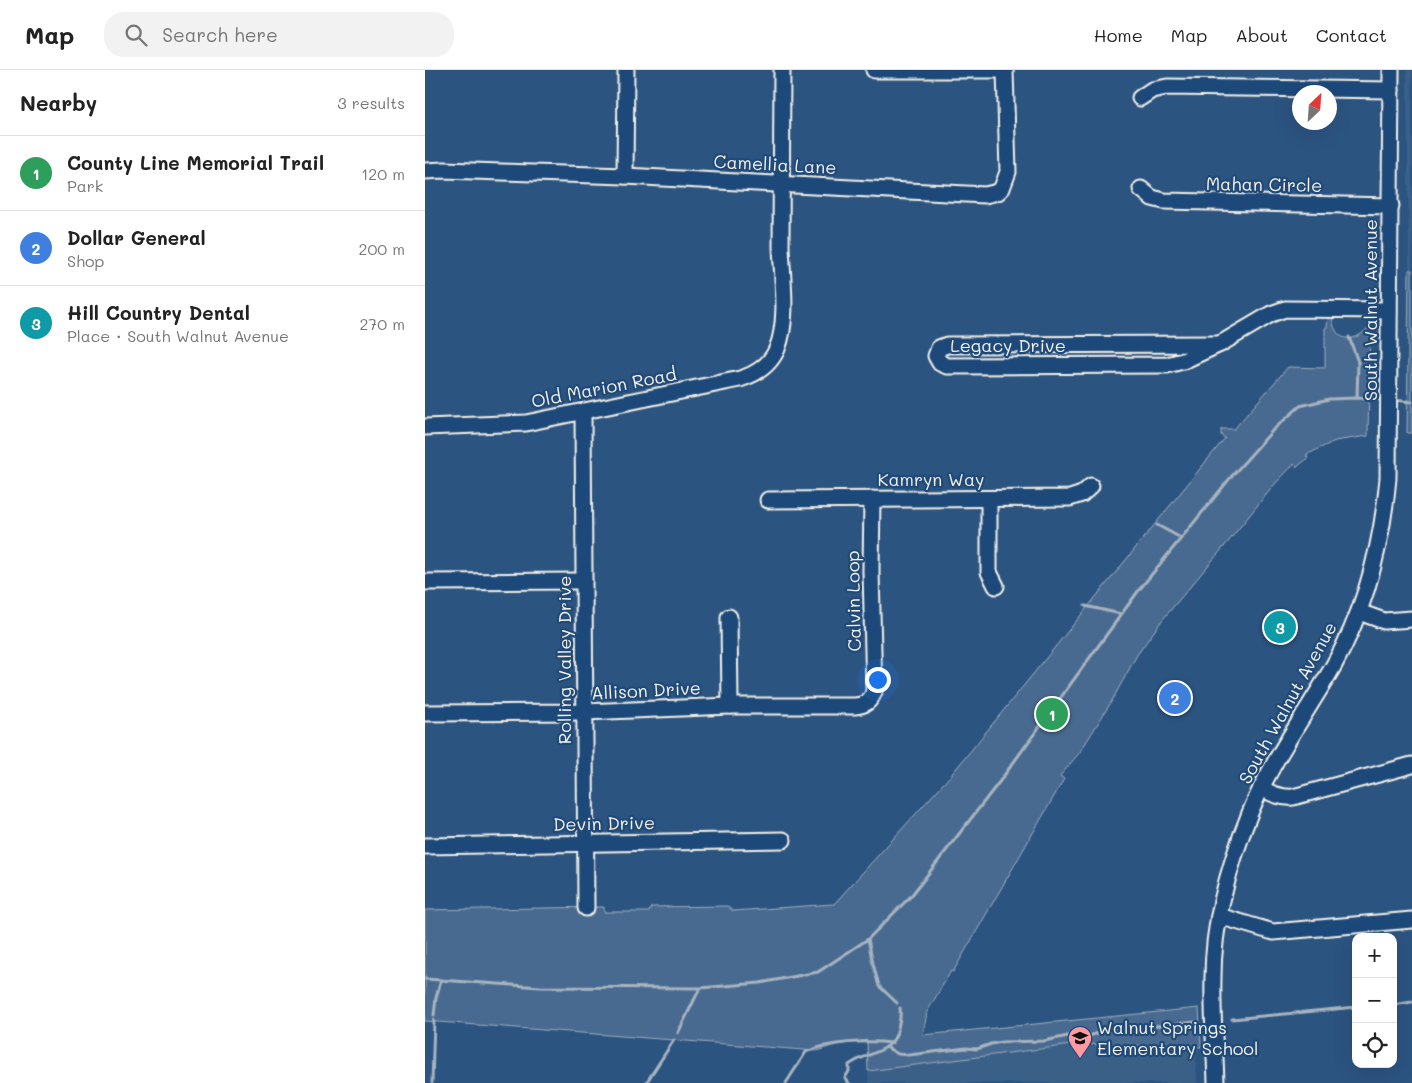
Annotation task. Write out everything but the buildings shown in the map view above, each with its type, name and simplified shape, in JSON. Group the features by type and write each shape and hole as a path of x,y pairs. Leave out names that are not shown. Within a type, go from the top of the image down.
{"street":[{"path":"625,176 626,70"},
{"path":"781,184 782,70"},
{"path":"874,70 1005,70"},
{"name":"Camellia Lane","path":"425,171 625,176 883,188 985,195 998,192 1005,183 1008,172 1005,70"},
{"name":"South Walnut Avenue","path":"1216,1083 1213,977 1215,944 1224,890 1231,863 1261,788 1334,665 1359,612 1378,551 1388,478 1391,70"},
{"path":"1139,98 1152,90 1167,87 1391,90"},
{"name":"Old Marion Road","path":"425,427 517,424 749,377 764,367 777,349 783,313 781,184"},
{"name":"Mahan Circle","path":"1141,189 1152,198 1165,201 1391,206"},
{"name":"Legacy Drive","path":"1220,344 947,345 939,348 937,356 939,363 947,366 1167,365 1183,361 1220,344 1278,311 1292,308 1351,315 1389,310"},
{"name":"Rolling Valley Drive","path":"583,412 586,908"},
{"name":"Kamryn Way","path":"768,500 1070,498 1082,494 1091,486"},
{"path":"989,498 989,572 996,586"},
{"name":"Calvin Loop","path":"869,701 874,692 871,571 872,499"},
{"path":"425,582 584,581"},
{"path":"1359,612 1384,621 1412,620"},
{"path":"729,617 730,706"},
{"name":"Allison Drive","path":"425,713 584,712 730,706 855,706 869,701"},
{"path":"1261,788 1284,798 1293,797 1412,765"},
{"name":"Devin Drive","path":"425,846 783,840"},
{"path":"1219,916 1273,932 1412,920"}],"shaded area":[{"path":"1407,70 1412,70 1412,270 1409,270"},
{"path":"1409,270 1412,270 1412,433 1407,433"},
{"path":"1328,313 1332,315 1336,330 1344,338 1356,337 1370,328 1368,436 1335,441 1306,455 1308,458 1297,467 1294,464 1274,485 1163,619 1137,655 1110,704 1080,752 1060,776 1064,779 953,972 951,971 927,1012 923,1035 1199,1008 1201,1047 1079,1044 868,1071 867,1040 832,1046 817,1051 425,1021 425,910 604,907 604,912 649,912 651,907 727,906 733,911 834,904 951,775 1225,438 1221,435 1221,429 1234,429 1288,367 1325,368 1325,328 1327,327"},
{"name":"Walnut Springs Elementary School","path":"1079,1044 1195,1046 1197,1083 869,1083 868,1071"}],"waterway":[{"path":"1349,337 1358,362 1357,398"},
{"path":"425,979 540,987 700,988 760,983 818,972 868,939 911,896 1000,781 1139,590 1231,477 1273,430 1300,406 1329,399 1385,400"},
{"path":"1393,400 1412,402"},
{"path":"1157,525 1181,538"},
{"path":"1085,606 1121,614"},
{"path":"868,939 879,986 897,1003"},
{"path":"434,1015 441,980"},
{"path":"678,1033 700,988"},
{"path":"1397,1004 1412,1002"},
{"path":"1232,1019 1352,1007"},
{"path":"849,1083 845,1078 849,1071 849,1065 856,1060 885,1048 891,1043 900,1021 900,1008"},
{"path":"432,1083 434,1020"},
{"path":"886,1047 898,1054 909,1055 966,1048 977,1049 1002,1042 1044,1041 1068,1036 1087,1037 1100,1032 1196,1022"},
{"path":"646,1083 674,1040"},
{"path":"786,1083 806,1052 825,1046 848,1043 892,1043"}],"place":[{"name":"Hill Country Dental","path":"1280,627"},
{"name":"Dollar General","path":"1175,698"},
{"name":"County Line Memorial Trail","path":"1052,714"},
{"name":"Walnut Springs Elementary School","path":"1080,1059"}]}
